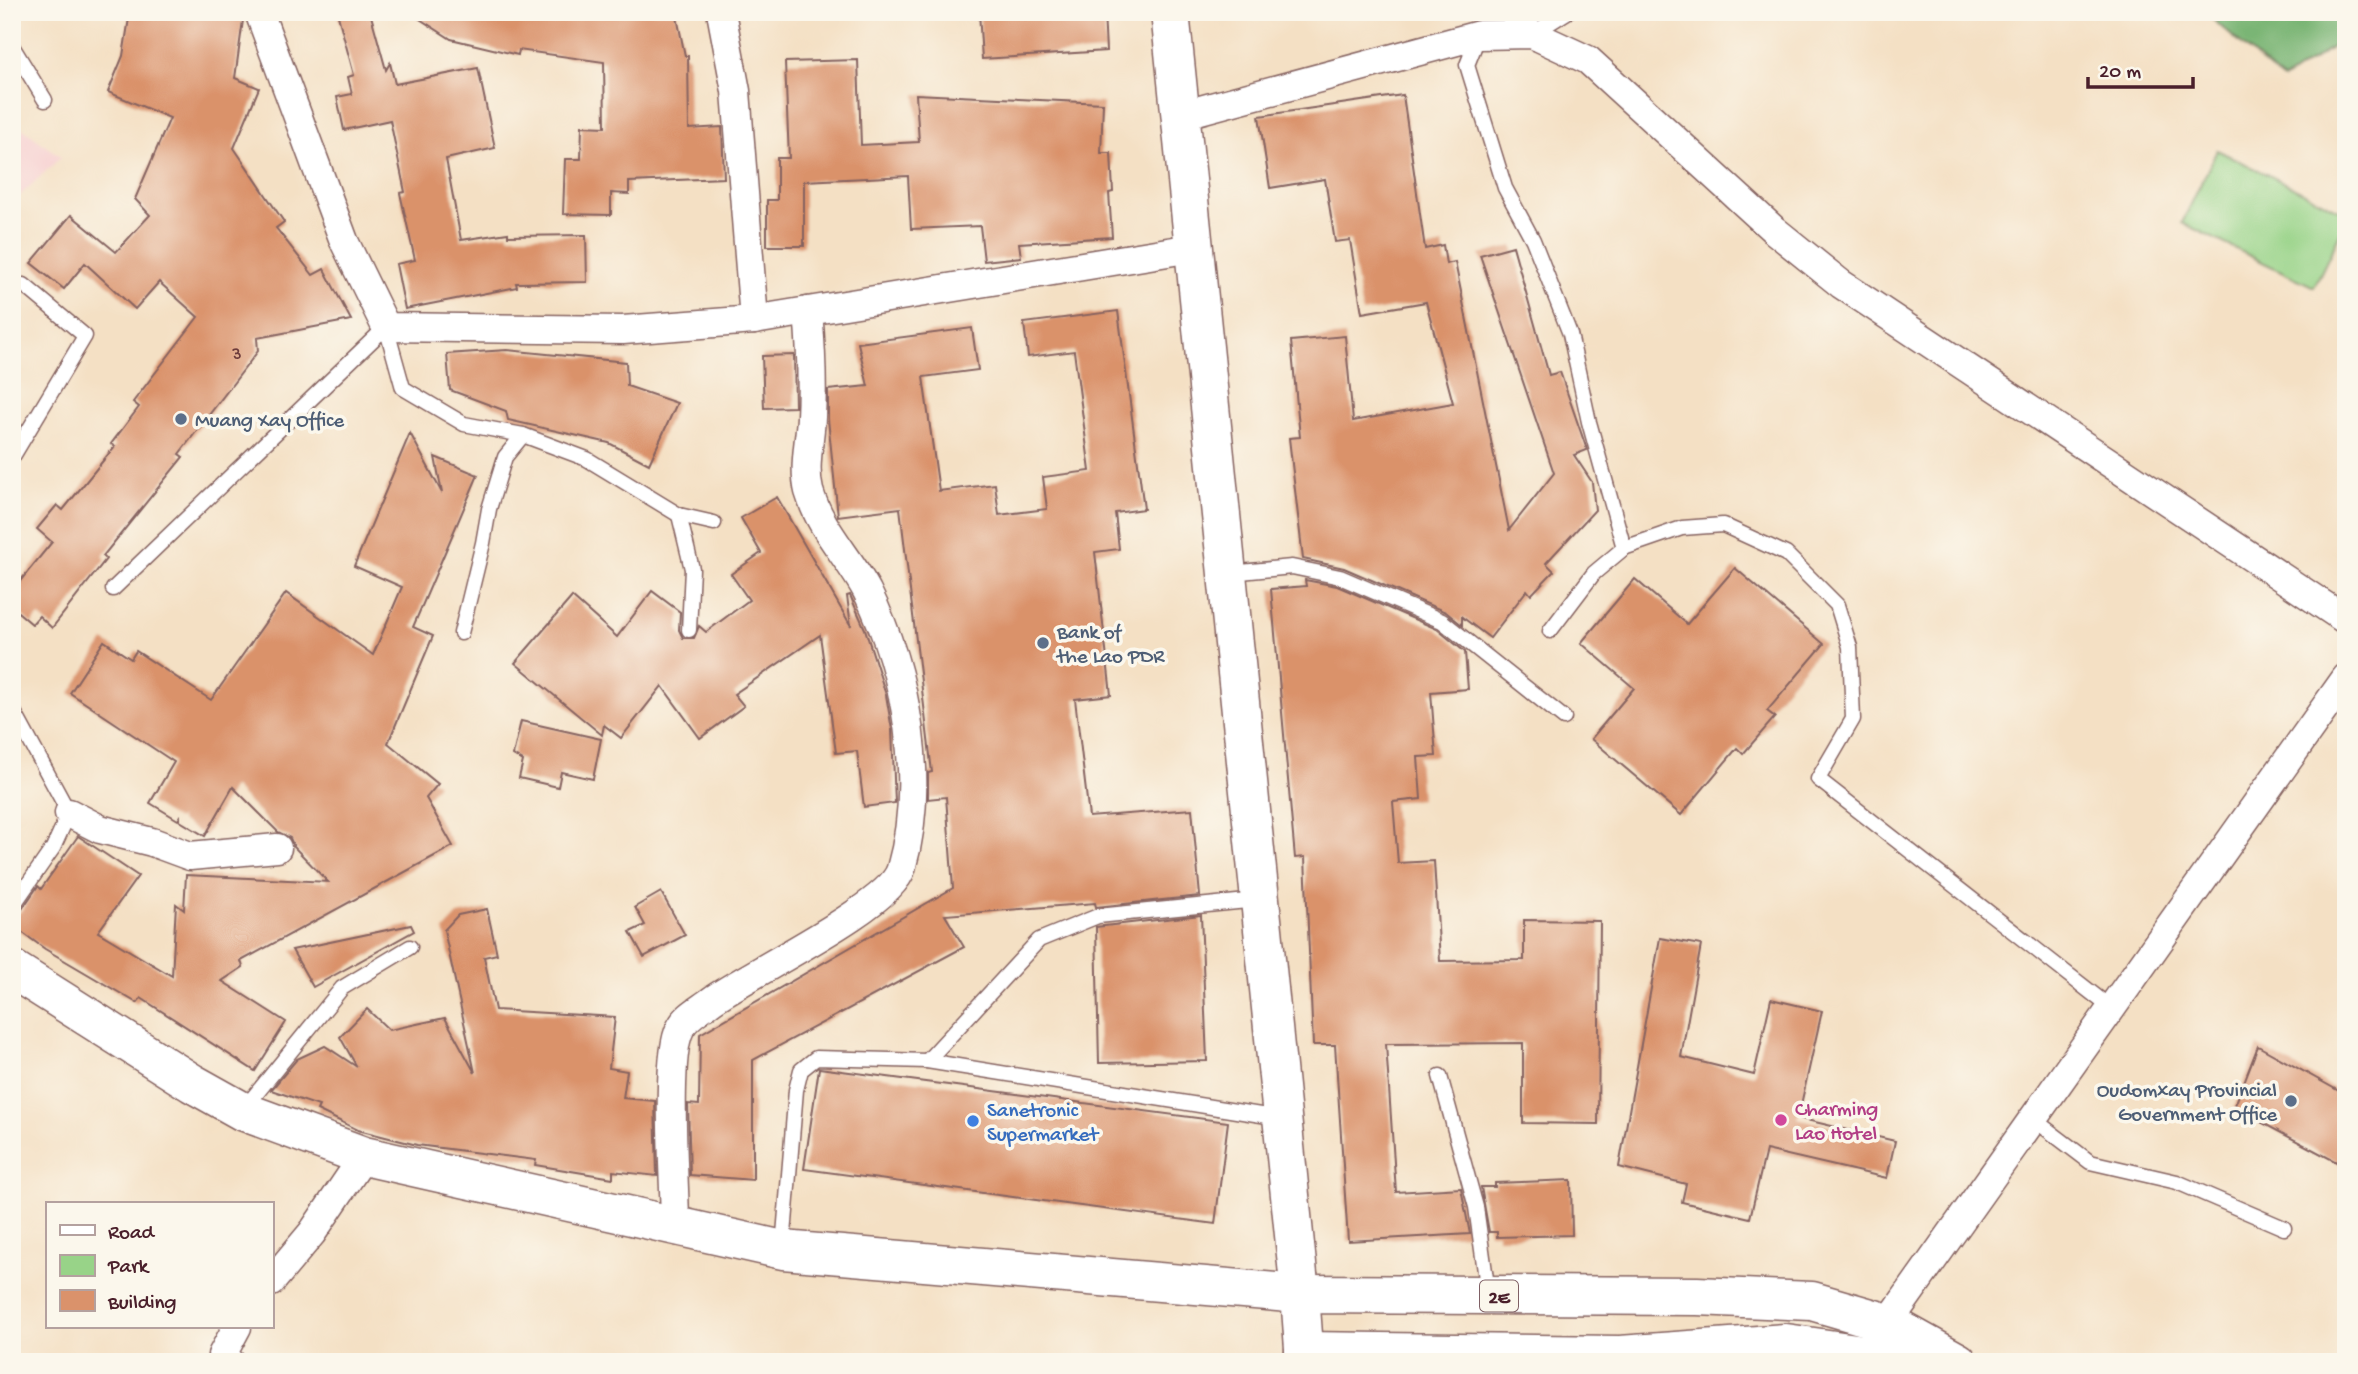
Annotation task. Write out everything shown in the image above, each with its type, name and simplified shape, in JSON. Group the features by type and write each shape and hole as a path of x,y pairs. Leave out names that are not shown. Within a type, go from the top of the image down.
{"main road":[{"path":"1170,12 1178,116 1300,1294 1304,1356"},
{"path":"12,969 192,1083 242,1111 364,1156 783,1250 1300,1294"},
{"name":"2E","path":"1300,1294 1697,1296 1812,1301 1881,1346"},
{"name":"2E","path":"1304,1356 1612,1359 1786,1343 1881,1346 1958,1362"}],"street":[{"path":"260,12 344,241 386,327 623,330 754,320 1192,248"},
{"path":"722,12 736,92 754,320"},
{"path":"1178,116 1479,35 1532,33 1588,60 1774,230 1841,284 2346,620"},
{"path":"675,1224 673,1059 680,1029 690,1017 733,986 868,906 891,887 901,873 911,819 915,783 896,662 866,590 820,518 808,488 813,364 808,311"},
{"path":"1881,1346 2032,1118 2346,678"},
{"path":"69,813 100,829 152,842 190,856 277,848"},
{"path":"273,1280 312,1233 364,1156"},
{"path":"223,1359 237,1328"}],"lane":[{"path":"1532,33 1567,12"},
{"path":"1479,35 1467,65 1505,188 1533,240 1570,334 1589,422 1624,548"},
{"path":"12,46 45,100"},
{"path":"12,458 85,336 24,285"},
{"path":"113,589 386,327 403,388 464,424 523,435 587,459 679,515 714,523"},
{"path":"461,633 483,543 488,509 505,457 523,435"},
{"path":"679,515 692,569 689,629"},
{"path":"1550,631 1594,573 1624,548 1682,528 1723,525 1786,554 1837,605 1850,647 1853,719 1818,779 2111,1008"},
{"path":"1225,573 1292,567 1340,577 1441,621 1564,718"},
{"path":"12,708 69,813 53,848 12,907"},
{"path":"927,1061 1039,940 1098,916 1259,900"},
{"path":"242,1111 342,988 410,947"},
{"path":"783,1250 796,1090 801,1070 816,1058 927,1061 1281,1118"},
{"path":"1440,1076 1476,1207 1488,1296"},
{"path":"2032,1118 2090,1162 2177,1182 2284,1228"}],"shaded area":[{"path":"12,121 61,157 12,203"}],"green space":[{"path":"2204,12 2346,12 2346,38 2283,80"},
{"path":"2217,150 2346,213 2346,221 2314,287 2182,223"}],"building":[{"path":"130,12 197,12 243,20 235,78 259,88 234,148 284,222 276,228 313,275 324,269 351,320 257,338 258,351 179,454 183,457 103,556 106,559 52,628 39,616 32,624 12,607 12,591 52,542 37,529 57,505 63,510 115,446 111,444 139,407 133,402 198,317 159,282 135,309 85,263 64,289 31,263 71,215 116,252 150,215 135,199 170,118 108,92 123,56"},
{"path":"337,12 370,12 386,70 390,63 395,84 478,68 495,148 446,159 461,240 508,233 508,236 586,235 587,282 516,283 517,287 405,309 396,264 415,260 400,193 405,192 390,120 344,130 337,97 352,94 348,77 354,75"},
{"path":"409,12 676,12 685,56 688,56 689,129 722,127 724,178 629,182 629,194 611,193 611,215 563,214 565,159 581,159 582,126 605,127 604,62 519,50 518,55 451,39"},
{"path":"979,12 1104,12 1106,51 982,59"},
{"path":"858,60 861,145 919,142 916,94 1103,103 1101,153 1111,153 1113,192 1109,193 1112,237 1019,243 1021,257 984,261 980,226 911,229 908,176 804,181 804,246 767,246 767,200 777,200 777,158 789,158 785,62"},
{"path":"1403,95 1425,249 1443,245 1446,264 1455,262 1509,530 1554,473 1480,255 1513,246 1549,375 1560,372 1587,450 1574,455 1592,482 1595,510 1546,563 1554,571 1531,595 1527,590 1490,638 1462,617 1462,625 1446,612 1344,568 1303,559 1289,438 1300,437 1291,341 1345,336 1353,421 1453,403 1426,302 1362,313 1350,240 1335,242 1325,179 1270,188 1259,116"},
{"path":"1118,311 1144,509 1115,513 1119,549 1095,552 1111,695 1075,699 1089,817 1192,809 1200,896 1096,907 1095,903 945,915 964,947 753,1060 753,1180 690,1175 688,1104 699,1105 700,1034 953,888 946,797 928,799 928,773 932,772 900,508 838,516 828,419 828,390 868,386 858,343 972,328 978,370 923,377 939,491 995,484 999,515 1047,509 1043,477 1090,471 1074,351 1028,357 1024,323"},
{"path":"507,350 626,362 627,386 677,403 649,464 609,443 508,420 506,411 450,390 447,354"},
{"path":"794,355 795,407 764,408 762,356"},
{"path":"410,433 442,493 435,457 478,475 413,627 433,636 388,743 438,784 426,798 453,846 241,961 243,967 222,981 286,1022 255,1071 141,998 137,1003 45,949 12,925 12,916 20,912 38,886 41,889 78,836 138,876 98,932 172,976 176,904 184,910 186,875 328,882 294,847 290,838 278,832 233,787 205,836 180,821 180,817 178,820 150,803 174,762 70,693 104,641 131,659 136,651 211,700 286,593 373,655 402,587 354,566"},
{"path":"777,497 851,626 847,596 850,595 865,629 886,695 892,730 895,803 864,807 857,751 836,753 820,635 734,694 744,706 700,738 662,686 621,738 604,725 602,735 515,663 572,597 617,637 652,591 680,612 679,630 683,638 694,638 699,626 706,632 749,600 731,574 761,553 741,518"},
{"path":"1735,568 1824,644 1767,711 1775,717 1743,754 1737,748 1681,815 1591,739 1634,688 1581,643 1635,579 1687,624"},
{"path":"1305,580 1337,586 1437,629 1465,652 1468,689 1431,692 1436,756 1418,757 1421,799 1393,802 1398,863 1434,861 1440,961 1524,960 1524,920 1600,921 1598,1124 1523,1123 1523,1043 1386,1044 1396,1192 1461,1188 1470,1234 1348,1241 1335,1045 1313,1045 1305,857 1295,858 1271,589 1306,586"},
{"path":"521,721 601,739 593,779 561,772 558,787 519,778 523,761 513,755"},
{"path":"661,892 685,935 644,957 630,932 645,925 635,907"},
{"path":"487,909 497,954 484,957 495,1010 615,1017 609,1068 627,1071 623,1098 655,1101 657,1176 613,1171 613,1178 535,1165 536,1160 417,1145 358,1130 317,1110 319,1106 271,1090 297,1059 325,1046 357,1067 340,1037 367,1009 389,1030 445,1018 475,1073 444,930 458,915"},
{"path":"1201,915 1207,1061 1099,1063 1096,927"},
{"path":"411,925 414,931 313,987 292,950"},
{"path":"1660,938 1701,945 1681,1057 1754,1075 1771,999 1822,1011 1798,1118 1895,1141 1887,1178 1766,1150 1750,1218 1682,1202 1686,1184 1619,1167"},
{"name":"Oudomxay Provincial Government Office","path":"2258,1046 2346,1095 2346,1167 2234,1108"},
{"path":"819,1068 1228,1122 1215,1224 804,1169"},
{"path":"1571,1180 1572,1235 1497,1237 1497,1232 1489,1232 1481,1187 1495,1187 1495,1183"}],"place":[{"name":"Muang Xay Office","path":"181,419"},
{"name":"Bank of the Lao PDR","path":"1043,643"},
{"name":"Oudomxay Provincial Government Office","path":"2291,1101"},
{"name":"Charming Lao Hotel","path":"1781,1120"},
{"name":"Sanetronic Supermarket","path":"973,1121"}]}
